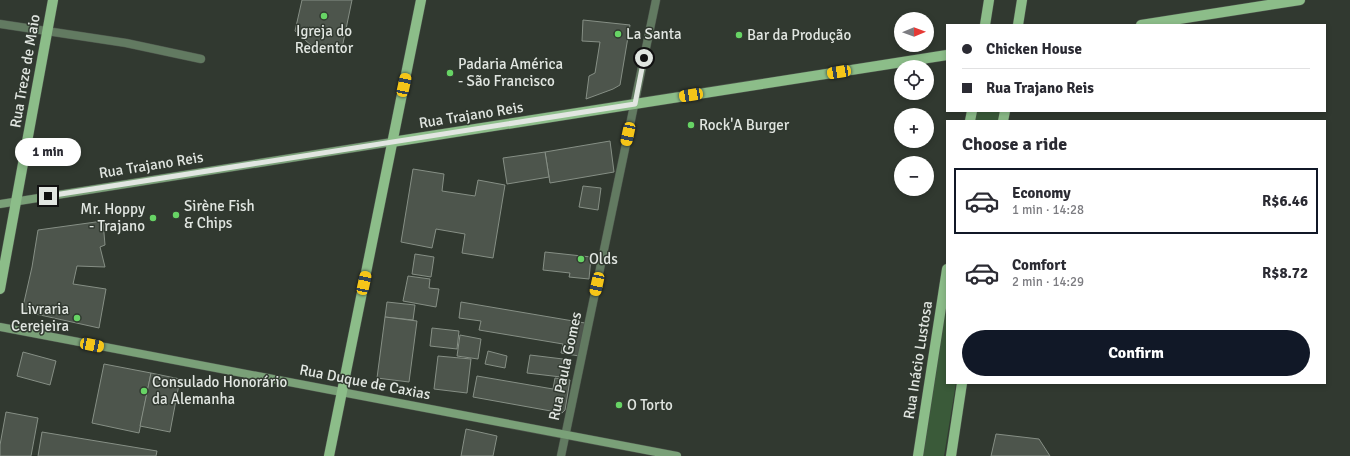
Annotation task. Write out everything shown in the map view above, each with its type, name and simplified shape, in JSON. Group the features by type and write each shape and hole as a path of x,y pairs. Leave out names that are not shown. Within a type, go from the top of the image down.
{"main road":[{"name":"Rua Treze de Maio","path":"0,289 53,0"},
{"path":"329,456 421,0"},
{"path":"985,24 989,0"},
{"path":"1018,24 1022,0"},
{"path":"1147,24 1300,0"},
{"name":"Rua Trajano Reis","path":"392,142 946,56"},
{"name":"Rua Inácio Lustosa","path":"918,456 946,276"},
{"path":"951,456 962,384"}],"street":[{"name":"Rua Paula Gomes","path":"561,456 656,0"},
{"path":"0,24 48,30 126,43 201,58"},
{"name":"Rua Trajano Reis","path":"0,204 392,142"},
{"name":"Rua Duque de Caxias","path":"0,327 677,456"}],"green space":[{"path":"975,112 1000,112 999,120 973,120"},
{"path":"946,293 946,384 956,384 944,456 920,456"}],"building":[{"name":"Igreja do Redentor","path":"302,0 352,0 341,53 313,47 295,31"},
{"path":"583,20 630,25 620,85 586,99 589,76 595,73 600,42 582,41"},
{"path":"610,141 614,172 550,183 545,152"},
{"path":"545,152 549,177 507,184 503,158"},
{"path":"413,169 444,174 442,191 475,196 478,180 505,185 493,258 462,253 465,234 436,229 432,248 401,242"},
{"path":"583,186 601,188 598,210 579,207"},
{"path":"103,221 105,245 100,247 105,267 77,266 73,284 106,289 99,328 22,311 32,267 38,230"},
{"path":"545,252 591,257 589,279 569,277 570,273 543,270"},
{"path":"415,254 434,257 431,277 412,274"},
{"path":"408,276 430,279 429,288 439,289 436,307 403,301"},
{"path":"387,302 415,305 413,320 385,317"},
{"path":"461,302 585,323 579,356 561,353 563,344 479,330 481,321 459,318"},
{"path":"385,317 417,321 409,382 377,378"},
{"path":"432,328 459,331 457,349 430,346"},
{"path":"460,335 481,339 478,359 457,356"},
{"path":"488,351 507,356 505,368 485,364"},
{"path":"23,352 56,361 50,385 17,376"},
{"path":"530,355 563,359 561,377 527,373"},
{"path":"438,356 471,359 467,393 434,389"},
{"path":"104,364 151,373 139,433 92,423"},
{"path":"151,373 180,379 170,432 140,426"},
{"path":"477,376 553,389 555,378 570,380 565,410 562,413 473,397"},
{"path":"6,412 38,418 31,456 0,456 0,445"},
{"path":"466,429 497,436 493,456 461,456"},
{"path":"42,432 157,451 156,456 38,456"},
{"path":"996,434 1039,439 1050,456 991,456"}],"place":[{"name":"Igreja do Redentor","path":"324,16"},
{"name":"La Santa","path":"618,34"},
{"name":"Bar da Produção","path":"739,35"},
{"name":"Padaria América - São Francisco","path":"450,73"},
{"name":"Rock'A Burger","path":"691,125"},
{"name":"Sirène Fish & Chips","path":"176,215"},
{"name":"Mr. Hoppy - Trajano","path":"153,218"},
{"name":"Olds","path":"581,259"},
{"name":"Livraria Cerejeira","path":"77,318"},
{"name":"Consulado Honorário da Alemanha","path":"144,391"},
{"name":"O Torto","path":"619,405"}],"route":[{"path":"48,196 635,104 644,58"}]}
